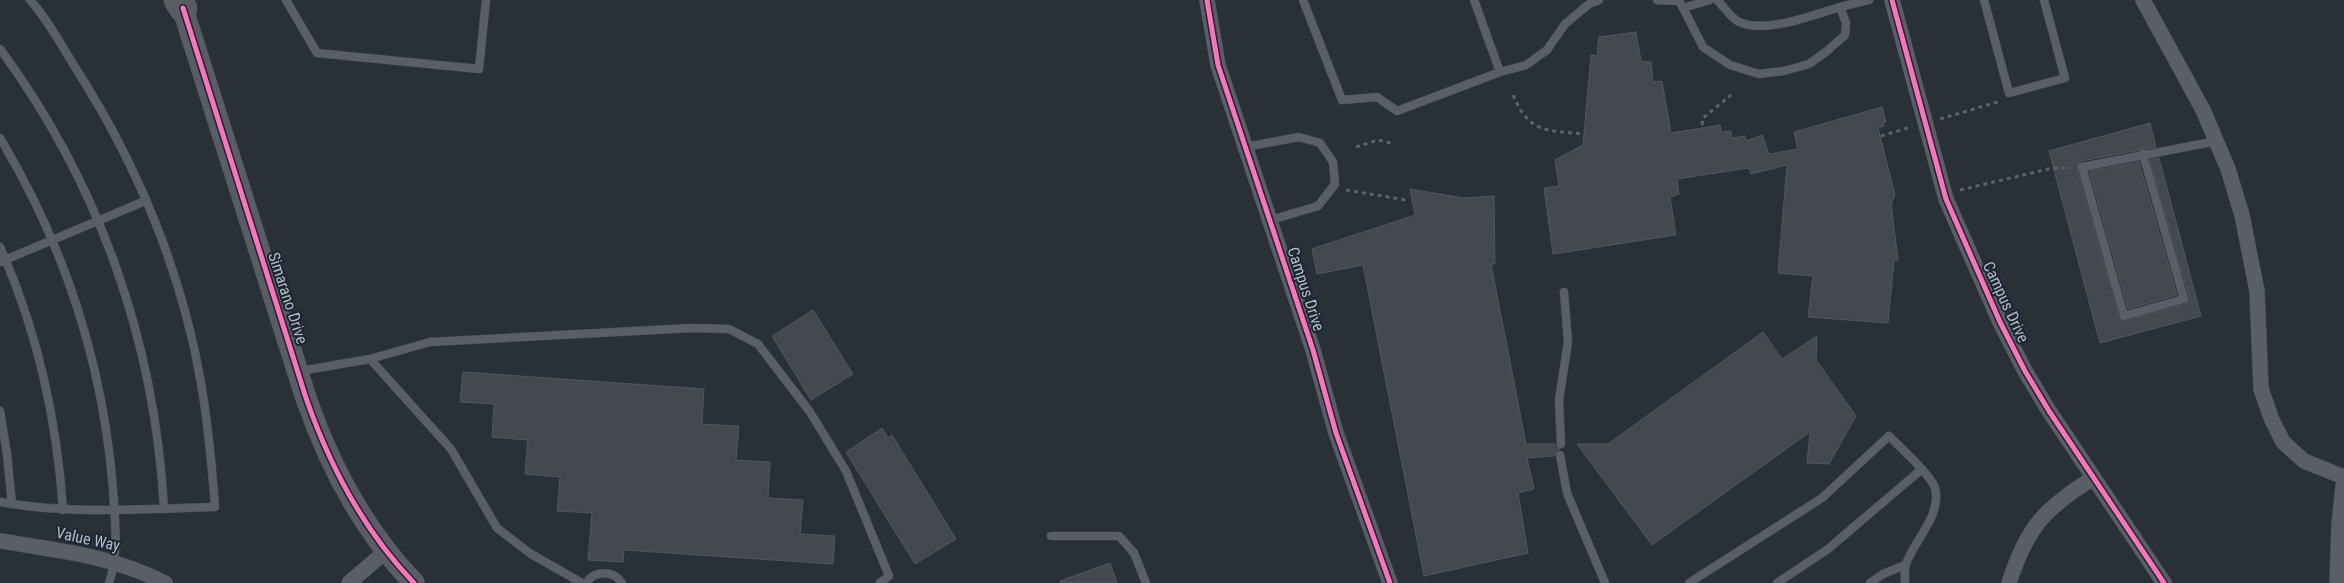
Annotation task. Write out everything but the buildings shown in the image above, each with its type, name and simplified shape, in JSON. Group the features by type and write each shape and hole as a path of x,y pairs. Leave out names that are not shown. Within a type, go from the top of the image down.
{"street":[{"name":"Campus Drive","path":"1207,0 1218,65 1271,220 1286,275 1313,350 1336,433 1390,583"},
{"name":"Campus Drive","path":"1892,0 1932,152 1952,216 2025,371 2093,478 2164,583"},
{"path":"2143,0 2203,110 2217,141 2242,215 2257,291 2261,389 2272,420 2283,442 2304,461 2344,478 2339,525 2337,583"},
{"name":"Simarano Drive","path":"180,3 314,420 340,481 360,516 404,580"},
{"path":"2009,583 2033,528 2047,511 2093,478"},
{"name":"Value Way","path":"0,541 113,561 137,569 165,583"},
{"path":"348,583 386,552"}],"lane":[{"path":"0,502 63,510 215,507 208,425 196,355 175,279 146,201 105,116 30,0"},
{"path":"286,0 317,53 479,69 486,0"},
{"path":"1303,0 1342,100 1377,97 1397,110 1500,72 1526,65 1547,50 1565,24 1589,4 1599,0"},
{"path":"1474,0 1500,72"},
{"path":"1656,0 1680,3 1710,0"},
{"path":"1717,0 1737,22 1756,26 1793,21 1869,0"},
{"path":"1984,0 2009,93 2065,78 2044,0"},
{"path":"1680,3 1703,47 1730,65 1760,74 1784,71 1809,64 1828,51 1844,35 1846,23 1840,8"},
{"path":"0,49 35,98 54,131 99,220 129,302 148,377 159,444 164,509"},
{"path":"1245,147 1299,137 1320,143 1333,162 1335,184 1318,206 1271,220"},
{"path":"0,138 23,179 52,240 78,309 95,372 109,452 115,510 110,583"},
{"path":"2143,154 2184,300 2124,316 2082,167 2143,154 2217,141"},
{"path":"3,261 146,201"},
{"path":"0,248 3,261 23,306 42,372 56,440 63,510"},
{"path":"1561,444 1559,400 1568,342 1564,292"},
{"path":"298,371 370,359 430,342 692,328 729,329 758,344 810,412 846,471 889,576 880,583"},
{"path":"370,359 451,449 498,528 531,554 582,583"},
{"path":"0,411 9,468 12,504"},
{"path":"1689,583 1822,498 1888,436 1922,469 1935,487 1935,504 1926,526 1905,565 1905,583"},
{"path":"1560,455 1567,493 1605,583"},
{"path":"1777,583 1828,549 1922,469"},
{"path":"1051,536 1119,536 1134,553 1146,583"},
{"path":"1870,583 1883,574 1905,565"},
{"path":"586,583 595,575 606,573 616,576 622,583"}],"path":[{"path":"1940,119 1999,103 2009,93"},
{"path":"1702,125 1703,118 1731,95"},
{"path":"1513,96 1519,110 1533,126 1584,134"},
{"path":"1881,136 1911,127"},
{"path":"1356,147 1378,140 1391,143"},
{"path":"1960,190 2053,168"},
{"path":"1346,190 1406,200"}],"cycle path":[{"path":"1207,0 1218,65 1313,350 1336,433 1390,583"},
{"path":"1892,0 1946,199 2000,322 2025,371 2049,411 2164,583"},
{"path":"183,8 315,424 350,497 379,541 414,583"}]}
